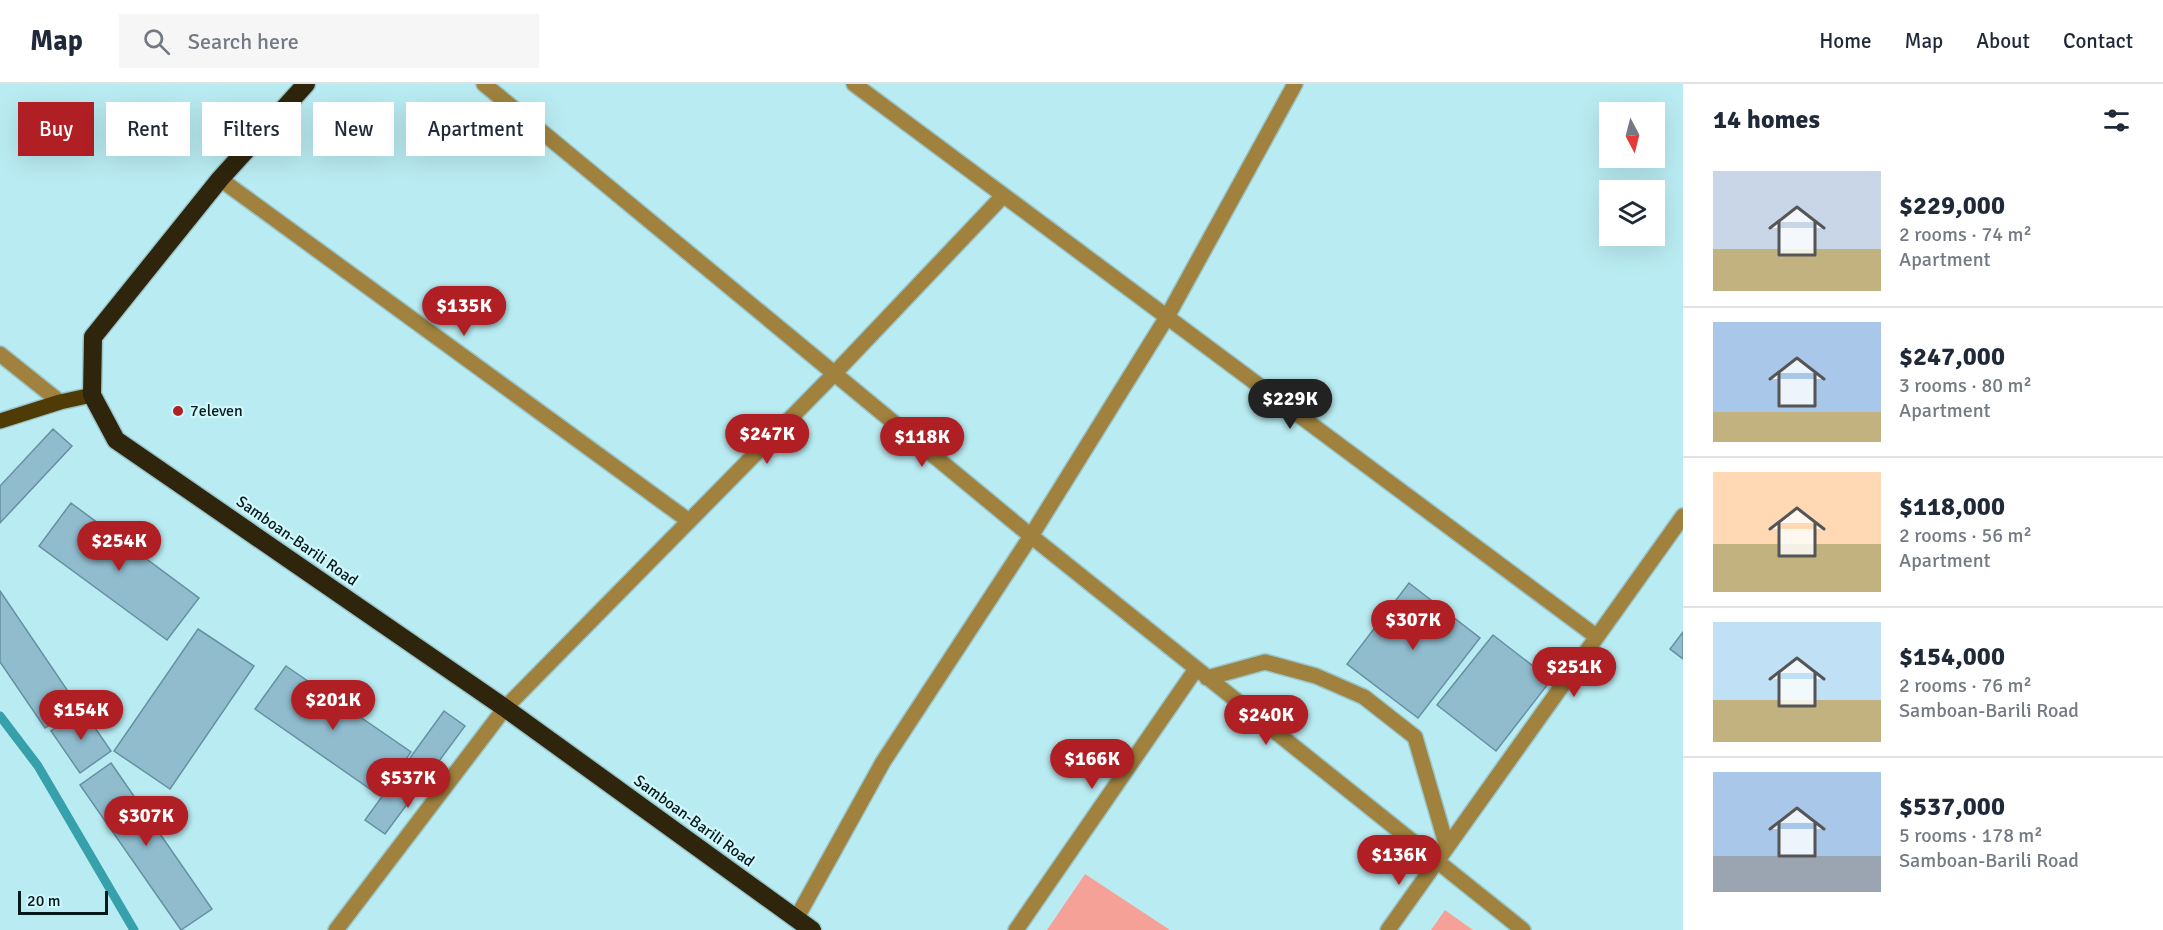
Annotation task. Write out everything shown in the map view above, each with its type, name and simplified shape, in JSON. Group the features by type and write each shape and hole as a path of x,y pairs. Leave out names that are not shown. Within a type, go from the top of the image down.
{"highway":[{"name":"Samboan-Barili Road","path":"306,84 220,178 93,337 92,395 116,440 506,708 812,930"}],"main road":[{"path":"0,421 60,402 92,395"}],"street":[{"path":"484,84 833,375 1522,930"},
{"path":"854,84 1597,637"},
{"path":"796,918 883,762 1031,536 1167,317 1294,84"},
{"path":"220,178 689,521"},
{"path":"336,930 506,708 833,375 1002,196"},
{"path":"0,354 60,402"},
{"path":"1388,930 1683,516"},
{"path":"1016,930 1201,673 1265,662 1316,676 1364,697 1415,737 1447,847"}],"shaded area":[{"path":"1085,874 1170,930 1047,930"},
{"path":"1445,910 1473,930 1431,930"}],"building":[{"path":"53,429 72,446 0,523 0,486"},
{"path":"71,503 199,598 167,640 39,546"},
{"path":"1409,583 1480,638 1418,718 1347,664"},
{"path":"0,591 78,706 45,728 0,662"},
{"path":"198,629 254,666 170,789 114,751"},
{"path":"1683,632 1683,659 1670,649"},
{"path":"1493,635 1551,680 1496,751 1437,705"},
{"path":"286,666 411,752 380,796 255,709"},
{"path":"82,709 111,751 80,773 51,731"},
{"path":"444,711 465,726 385,834 365,820"},
{"path":"111,763 212,909 181,930 80,785"}],"waterway":[{"path":"0,716 38,766 134,930"}],"place":[{"name":"7eleven","path":"178,411"}]}
